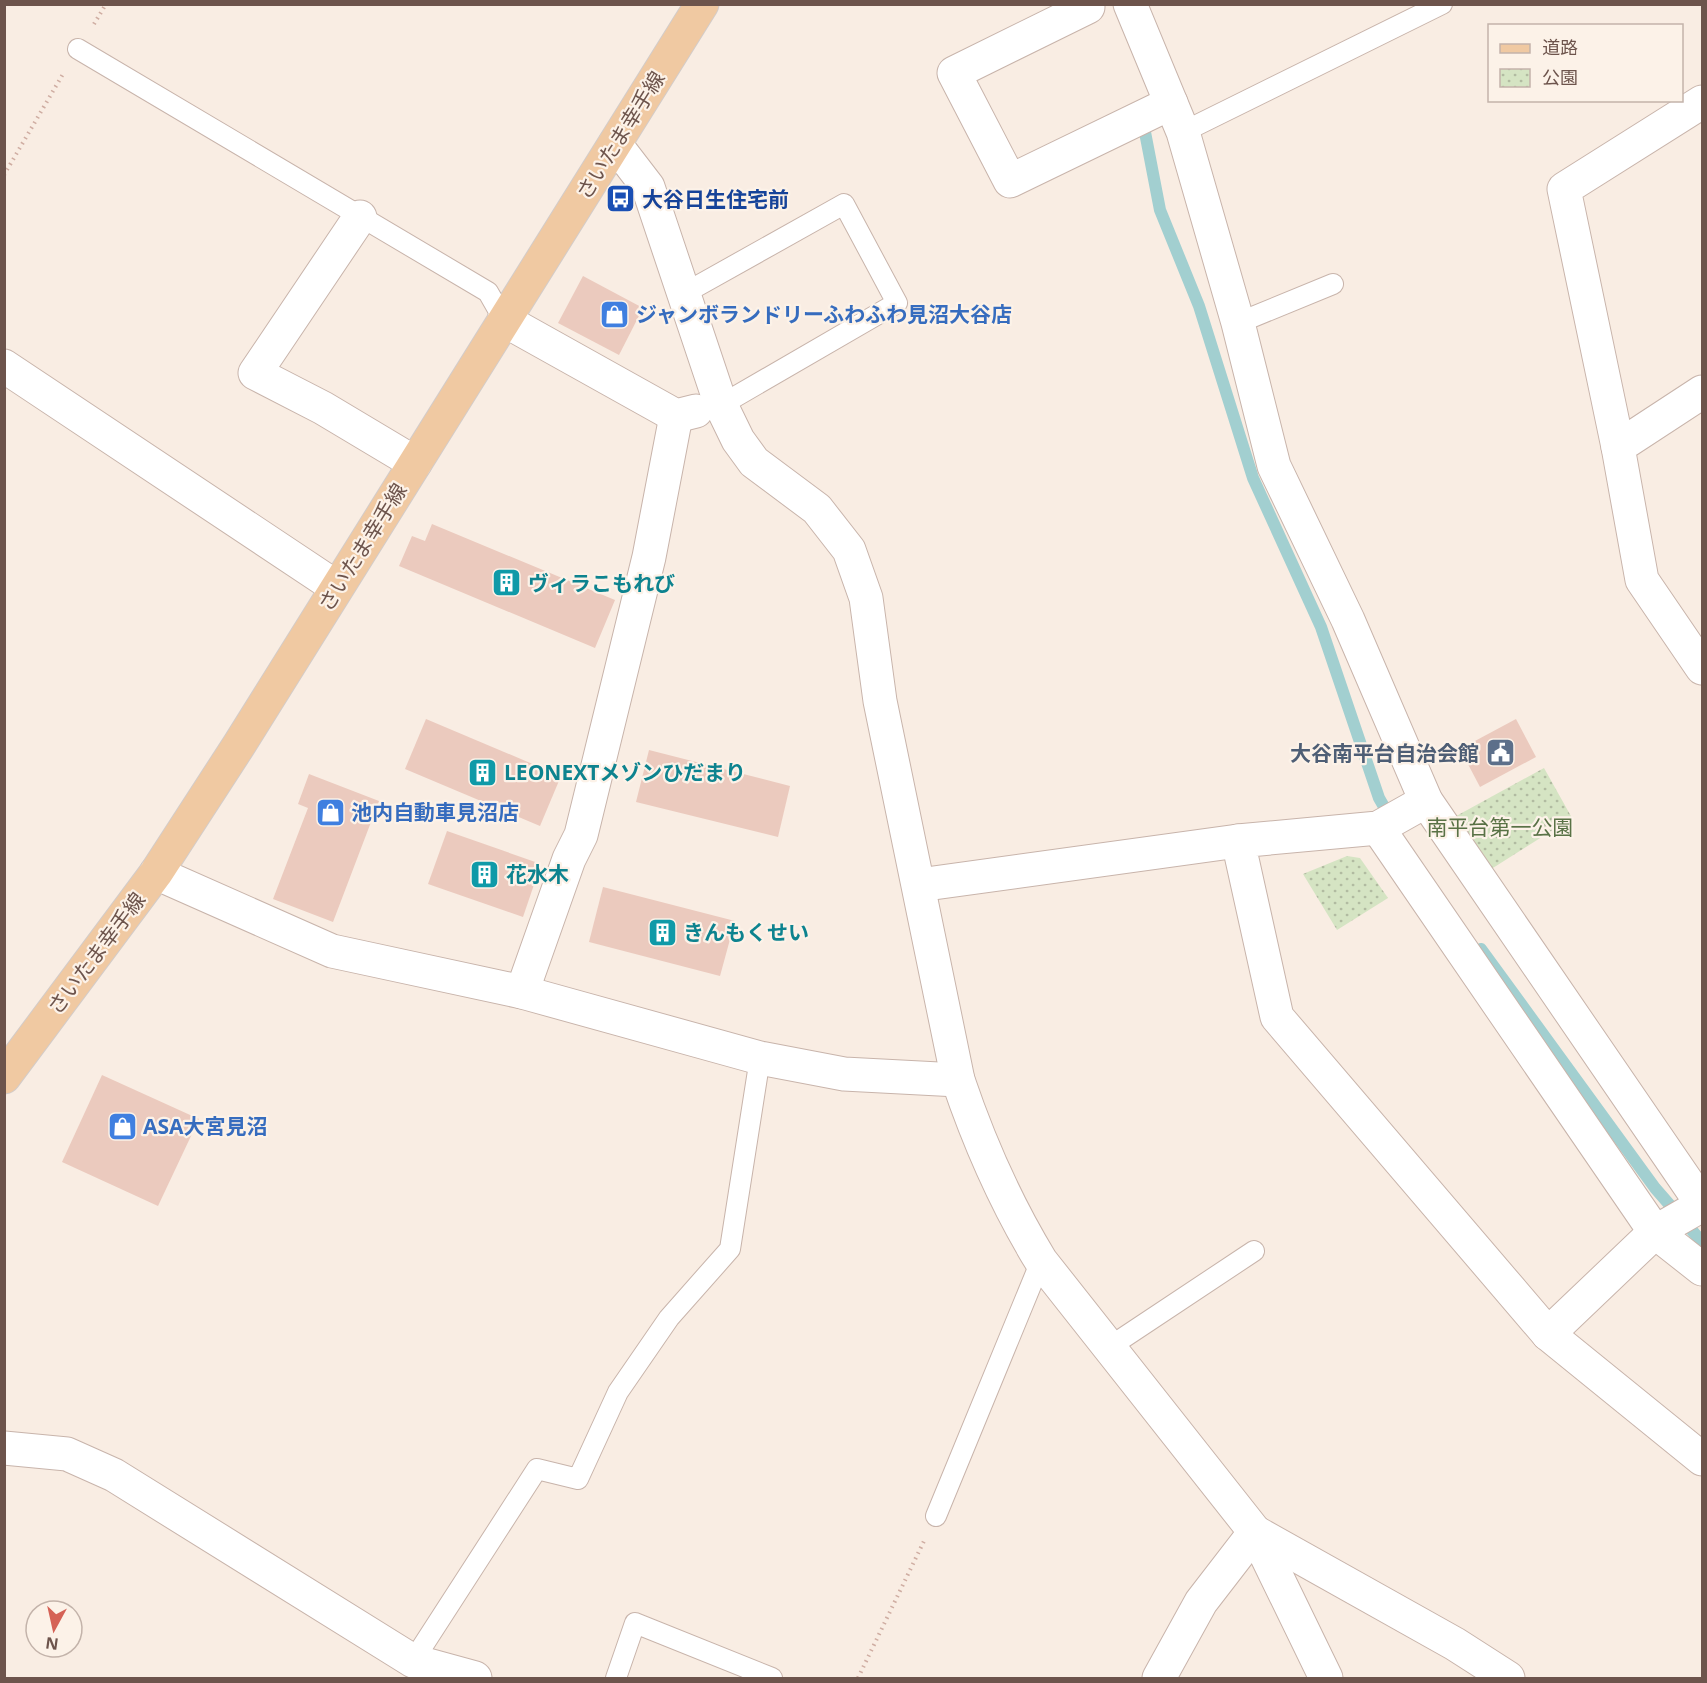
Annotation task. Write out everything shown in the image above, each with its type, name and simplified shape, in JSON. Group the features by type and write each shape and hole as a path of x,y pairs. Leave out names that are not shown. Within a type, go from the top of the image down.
{"main road":[{"name":"さいたま幸手線","path":"4,1077 156,873 702,4"}],"street":[{"path":"1092,5 954,73 1010,181 1171,103"},
{"path":"1139,7 1183,132 1238,323 1274,466 1348,620 1397,817 1683,1216 1702,1269"},
{"path":"1702,102 1564,189 1618,447 1642,580 1702,668"},
{"path":"615,144 648,187 721,405 738,440 754,462 816,509 849,550 866,598 880,701 958,1080 978,1140 1006,1202 1041,1261 1111,1346 1255,1532 1326,1678"},
{"path":"360,217 255,372 323,408 415,463"},
{"path":"504,320 676,416 721,405"},
{"path":"4,366 336,587"},
{"path":"1618,447 1702,395"},
{"path":"522,992 569,859 581,835 649,557 676,416"},
{"path":"919,885 1397,817"},
{"path":"1397,817 1683,1216"},
{"path":"1238,841 1277,1017 1548,1334 1702,1459"},
{"path":"156,873 332,951 522,992 760,1058 844,1074 958,1080"},
{"path":"1548,1334 1683,1216"},
{"path":"4,1448 68,1454 114,1475 413,1660 475,1678"},
{"path":"1159,1678 1201,1602 1255,1532"},
{"path":"1255,1532 1455,1644 1508,1678"}],"lane":[{"path":"1183,132 1442,4"},
{"path":"78,49 488,292 504,320"},
{"path":"685,293 844,204 897,303 721,405"},
{"path":"1238,323 1333,284"},
{"path":"413,1660 537,1469 578,1479 618,1392 669,1318 730,1249 760,1058"},
{"path":"1111,1346 1254,1251"},
{"path":"936,1516 1041,1261"},
{"path":"616,1678 635,1623 772,1678"}],"path":[{"path":"4,175 106,4"},
{"path":"858,1678 936,1516"}],"green space":[{"name":"南平台第一公園","path":"1544,768 1572,818 1485,873 1449,820"},
{"path":"1347,856 1360,858 1388,898 1337,930 1303,874"}],"building":[{"path":"583,276 643,308 619,355 558,323"},
{"name":"ヴィラこもれび","path":"432,524 615,600 595,648 399,566 412,536 425,541"},
{"name":"LEONEXTメゾンひだまり","path":"426,719 561,776 540,826 405,769"},
{"path":"1516,719 1536,757 1480,787 1460,749"},
{"path":"649,750 790,786 778,837 636,802"},
{"path":"309,774 379,801 333,922 273,899 308,808 298,804"},
{"name":"花水木","path":"447,831 541,864 523,917 428,884"},
{"name":"きんもくせい","path":"603,887 735,921 720,976 589,942"},
{"path":"102,1075 199,1119 158,1206 62,1162"}],"waterway":[{"path":"1144,127 1160,210 1199,306 1253,478 1321,627 1379,798 1391,819"},
{"path":"1481,949 1655,1188 1702,1242"}],"place":[{"name":"大谷日生住宅前","path":"621,199"},
{"name":"ジャンボランドリーふわふわ見沼大谷店","path":"615,314"},
{"name":"ヴィラこもれび","path":"507,583"},
{"name":"大谷南平台自治会館","path":"1500,753"},
{"name":"LEONEXTメゾンひだまり","path":"483,772"},
{"name":"池内自動車見沼店","path":"330,812"},
{"name":"花水木","path":"485,874"},
{"name":"きんもくせい","path":"662,932"},
{"name":"ASA大宮見沼","path":"122,1126"}]}
